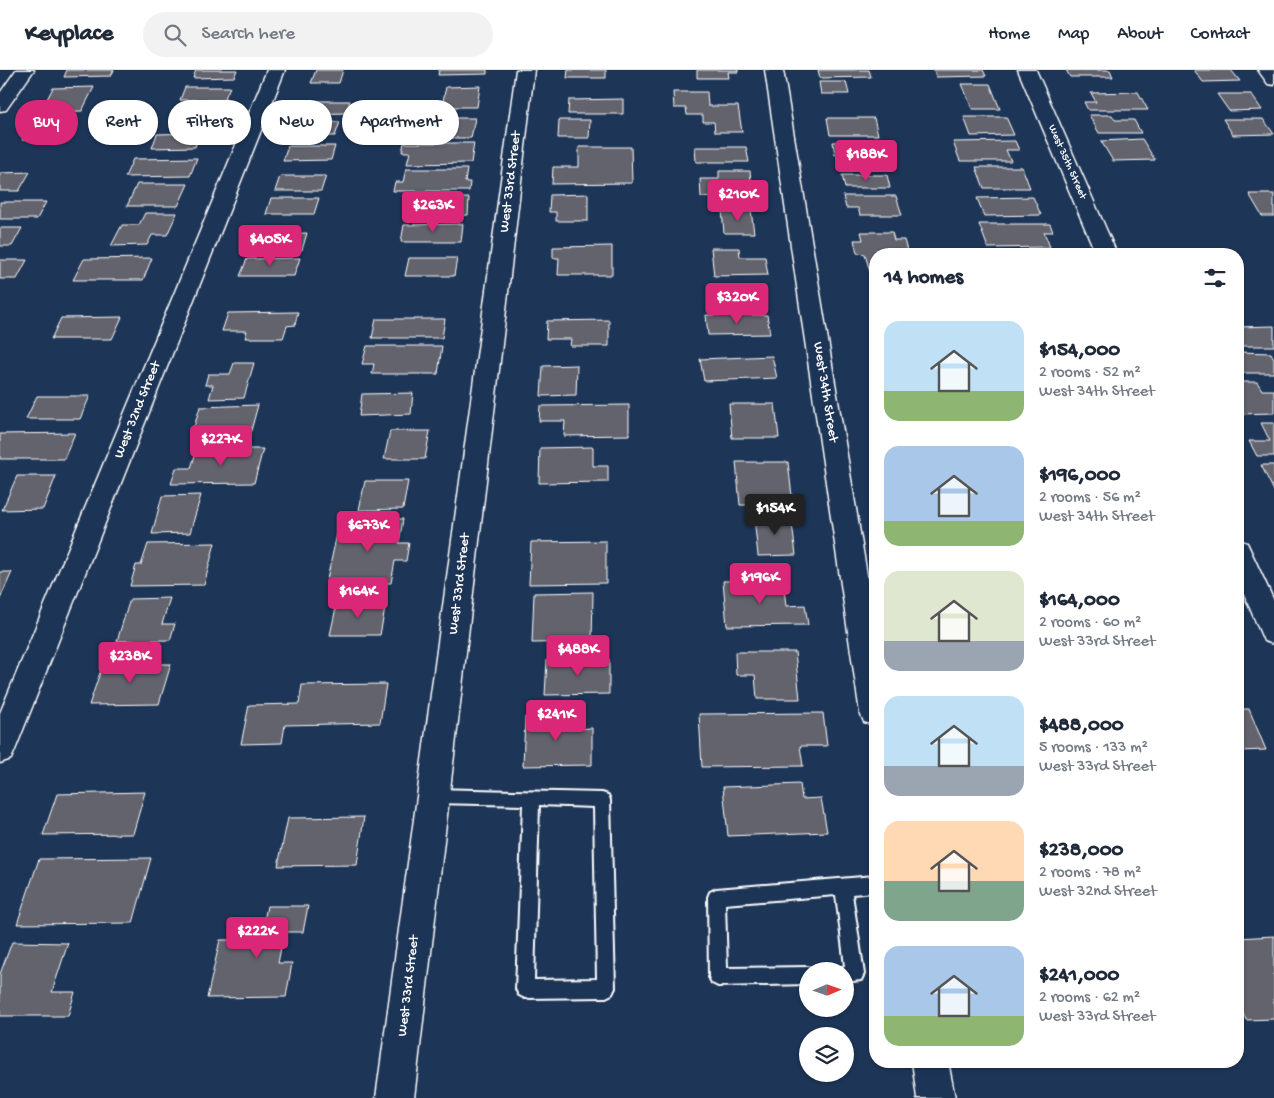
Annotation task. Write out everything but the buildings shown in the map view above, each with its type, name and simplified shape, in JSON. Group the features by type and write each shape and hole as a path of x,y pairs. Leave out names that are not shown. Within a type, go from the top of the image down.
{"street":[{"path":"0,106 25,70"},
{"name":"West 32nd Street","path":"0,750 276,70"},
{"name":"West 33rd Street","path":"395,1098 525,70"},
{"name":"West 34th Street","path":"774,70 869,675"},
{"name":"West 35th Street","path":"1027,70 1105,248"},
{"path":"1267,70 1274,80"},
{"path":"1244,564 1274,633"},
{"path":"931,1068 936,1098"}],"lane":[{"path":"433,796 531,798 602,800 606,988 525,989 531,798"},
{"path":"799,975 718,977 716,897 869,885"},
{"path":"843,887 853,962"}]}
